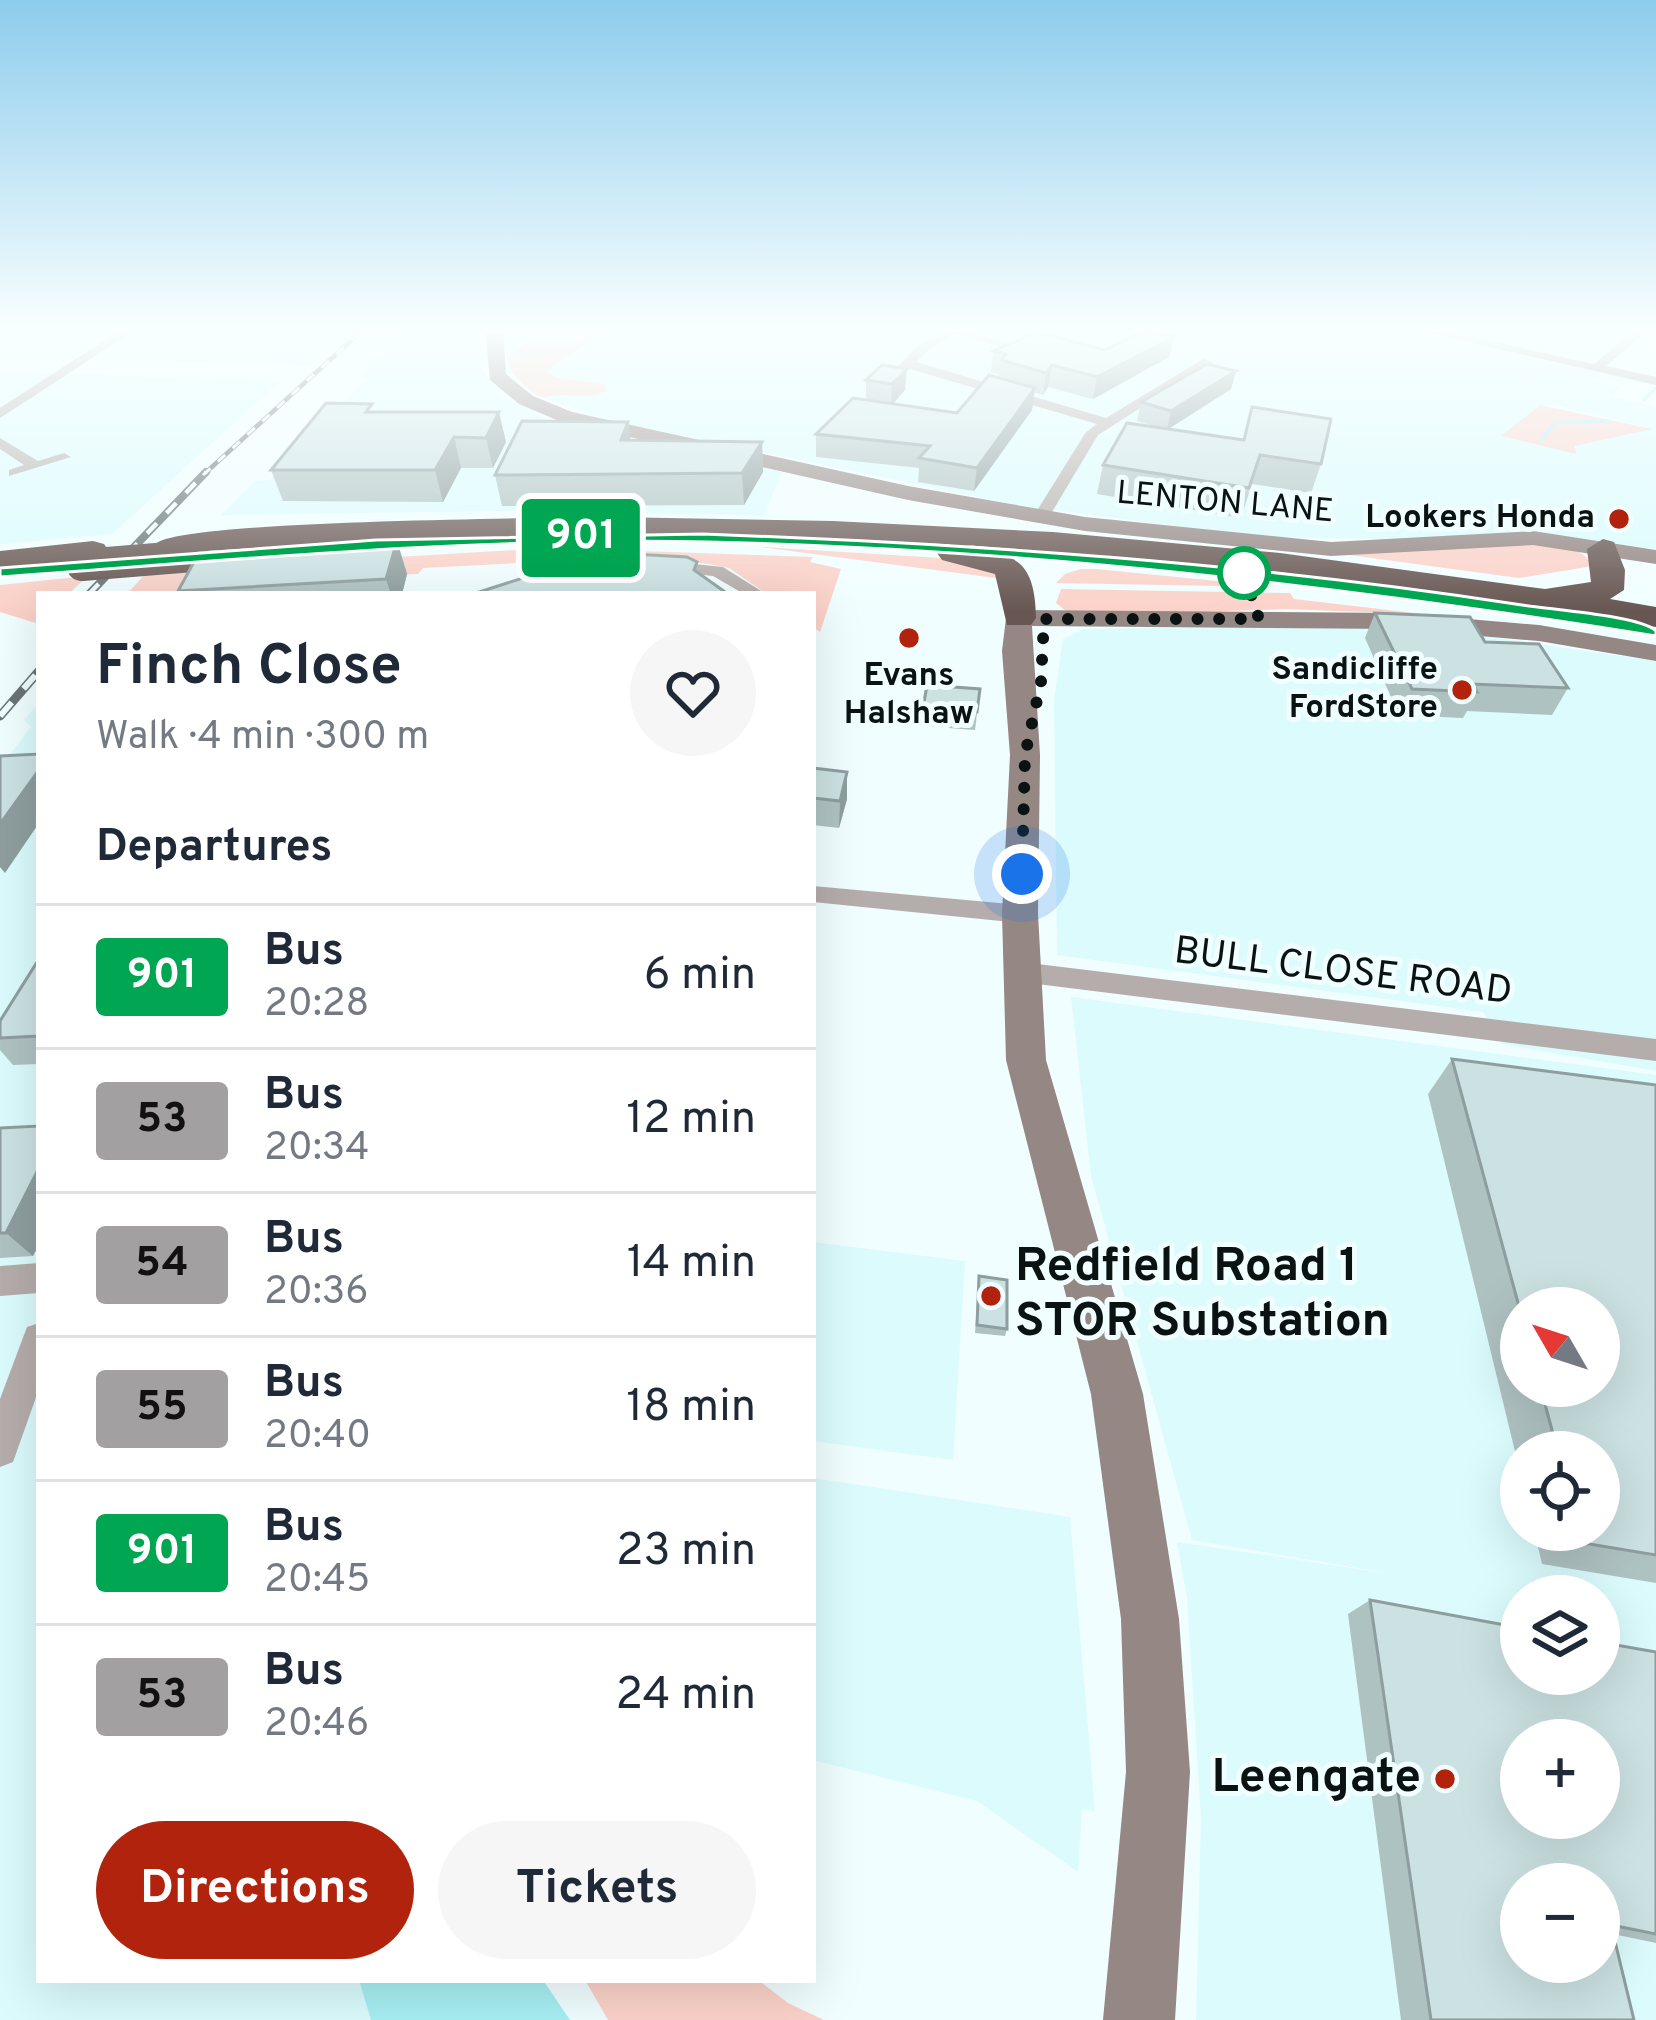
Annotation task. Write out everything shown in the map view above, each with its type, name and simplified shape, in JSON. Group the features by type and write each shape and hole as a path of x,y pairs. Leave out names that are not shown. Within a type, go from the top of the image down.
{"highway":[{"path":"0,560 526,527 875,532 1176,552 1567,596 1598,594 1629,553"},
{"path":"198,549 703,538 898,546 1169,566 1456,600 1656,631"},
{"path":"898,546 965,554 1007,566 1021,584 1031,618"},
{"path":"1629,553 1634,575 1656,598"},
{"path":"0,573 87,558"},
{"path":"1031,618 1050,574 1068,568 1169,566"},
{"path":"1426,581 1656,616"}],"street":[{"name":"LENTON LANE","path":"594,423 1041,517 1331,549 1410,548 1510,538 1629,553"},
{"path":"1041,517 1093,431 1104,423"},
{"path":"0,442 36,466"},
{"path":"14,473 64,458"},
{"path":"645,565 717,571 752,591"},
{"path":"1139,2020 1158,1772 1150,1619 1117,1394 1034,1101 1023,1029 1020,914 1025,755 1016,651 1031,618 1399,621 1539,633 1656,653"},
{"path":"816,894 1020,914"},
{"name":"BULL CLOSE ROAD","path":"1022,972 1656,1050"},
{"path":"0,1281 36,1278"},
{"path":"0,1449 36,1347"}],"shaded area":[{"path":"0,423 234,423 112,534 0,544"},
{"path":"324,423 560,423 782,472 764,515 508,511 221,515 255,481 270,480"},
{"path":"621,423 1518,423 1503,436 1573,446 1649,428 1630,423 1656,423 1656,549 1525,531 1407,539 1260,537 1017,505"},
{"path":"1517,423 1625,423 1652,429 1574,446 1577,454 1501,436"},
{"path":"1508,542 1567,548 1593,566 1519,578 1349,555"},
{"path":"761,547 957,559 979,562 1011,580"},
{"path":"515,550 585,551 576,560 423,568 418,574 232,583 191,591 130,591 147,572"},
{"path":"611,550 813,557 810,562 841,569 820,632 816,629 816,591 763,591 729,568 613,555"},
{"path":"1081,569 1096,569 1278,587 1056,583"},
{"path":"88,576 71,591 36,591 36,623 0,612 0,585"},
{"path":"1061,589 1290,593 1294,599 1423,614 1284,609 1084,616 1068,613 1056,603"},
{"path":"1299,625 1447,631 1656,661 1656,1071 1502,1044 1483,1012 1057,955 1054,700 1063,639 1084,629"},
{"path":"36,706 36,1983 360,1983 371,2020 0,2020 0,767 31,727 24,720"},
{"path":"1071,997 1656,1075 1656,2020 1196,2020 1201,1819 1187,1597 1177,1542 1399,1575 1192,1540 1091,1176"},
{"path":"816,1242 965,1261 953,1460 816,1441"},
{"path":"816,1478 1070,1517 1095,1811 1082,1809 1078,1872 977,1801 816,1761"},
{"path":"587,1983 762,1983 788,2003 824,2020 608,2020"}],"water":[{"path":"360,1983 545,1983 570,2020 371,2020"}],"building":[{"path":"309,423 493,423 486,438 454,437 435,470 271,470"},
{"path":"521,423 628,423 621,440 762,442 742,473 495,475"},
{"path":"827,423 1009,423 977,468 919,458 930,446 816,434"},
{"path":"1127,423 1244,440 1248,423 1330,423 1321,464 1260,455 1249,488 1103,465"},
{"path":"397,541 386,579 178,591 199,553"},
{"path":"613,553 687,557 697,562 694,570 724,591 482,591 532,575 544,578"},
{"path":"1375,613 1470,617 1485,642 1539,644 1568,688 1473,684 1477,692 1412,689"},
{"path":"927,685 980,689 977,712 923,708"},
{"path":"36,754 36,774 0,824 0,756"},
{"path":"816,768 847,772 840,801 816,798"},
{"path":"36,964 36,1036 0,1038 0,1021"},
{"path":"1452,1059 1656,1085 1656,1555 1620,1549 1620,1431 1552,1431 1546,1407 1620,1407 1620,1287 1514,1287"},
{"path":"36,1126 36,1174 6,1233 0,1233 0,1128"},
{"path":"979,1276 1007,1280 1007,1329 977,1325"},
{"name":"Leengate","path":"1370,1600 1500,1624 1500,1695 1620,1695 1620,1646 1656,1652 1656,1934 1620,1927 1620,1863 1500,1863 1500,1983 1620,1983 1620,1962 1634,2020 1431,2020"}],"waterway":[{"path":"1541,440 1555,423"}],"railway":[{"path":"204,474 260,423"},
{"path":"92,591 204,474"},
{"path":"0,716 36,674"}],"bus line":[{"name":"901","path":"0,573 193,556 508,539 703,538 880,544 1275,576 1656,631"}],"place":[{"name":"Lookers Honda","path":"1619,519"},
{"name":"Evans Halshaw","path":"909,638"},
{"name":"Sandicliffe FordStore","path":"1462,690"},
{"name":"Redfield Road 1 STOR Substation","path":"991,1296"},
{"name":"Leengate","path":"1445,1779"}],"route":[{"path":"1022,874 1025,755 1041,682 1044,619 1259,619 1244,573"}]}
